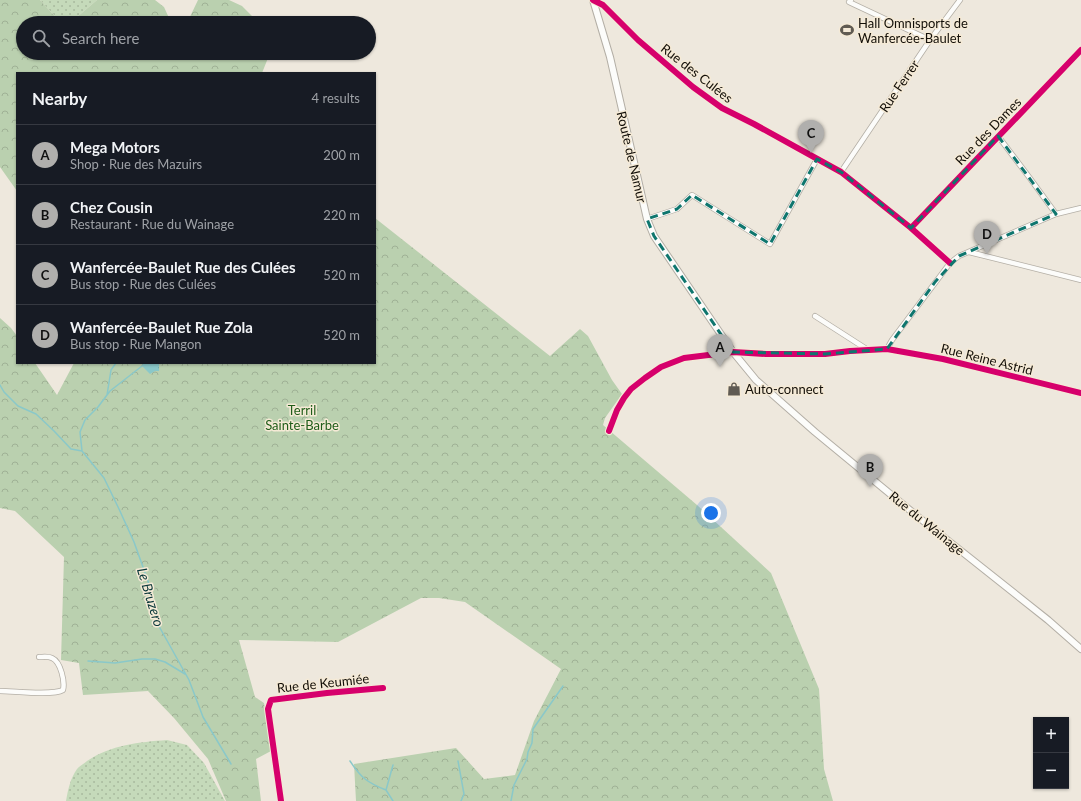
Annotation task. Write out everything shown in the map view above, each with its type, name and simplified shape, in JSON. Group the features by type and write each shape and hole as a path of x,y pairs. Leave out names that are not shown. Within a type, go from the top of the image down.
{"main road":[{"name":"Route de Namur","path":"593,0 610,57 647,219 654,236 699,303"},
{"name":"Rue du Wainage","path":"699,303 733,352 756,380 815,432 917,516 1048,620 1081,649"}],"street":[{"name":"Rue des Culées","path":"593,0 603,5 643,44 693,87 722,108 841,172 911,228 950,263"},
{"path":"851,0 849,2 930,40"},
{"name":"Rue Ferrer","path":"841,172 930,40 960,0"},
{"name":"Rue des Dames","path":"911,228 1081,50"},
{"path":"998,136 1056,214"},
{"path":"647,219 677,209 692,195 770,244 817,159"},
{"path":"888,349 892,340 950,263 959,256 1056,214 1081,208"},
{"path":"969,252 1081,280"},
{"path":"815,316 869,350"},
{"name":"Rue Reine Astrid","path":"609,431 617,410 631,389 661,367 684,358 733,352 766,354 825,354 888,349 943,360 1081,393"},
{"path":"0,691 32,693 59,692 63,690 64,684 58,662 51,657 39,657"},
{"name":"Rue de Keumiée","path":"281,801 268,709 271,700 384,688"}],"highlighted area":[{"path":"998,136 1056,214 959,256 935,282 887,349 825,354 733,352 654,236 647,219 677,209 692,195 770,244 817,159 841,172 911,228"}],"green space":[{"path":"0,0 40,0 55,16 16,16 16,60 267,60 262,72 16,72 16,190 0,167"},
{"path":"40,0 97,0 78,16 55,16"},
{"path":"97,0 155,0 164,7 168,16 78,16"},
{"path":"198,0 229,0 242,6 252,16 190,16"},
{"name":"Terril Sainte-Barbe","path":"376,219 550,356 580,329 588,336 612,380 622,394 605,418 603,425 697,505 771,573 819,689 824,769 833,801 356,801 354,764 456,748 484,779 515,775 534,721 561,669 465,602 439,598 421,598 338,642 239,640 255,697 264,703 271,751 256,759 261,801 226,801 208,759 174,718 148,691 83,695 79,663 61,660 64,557 15,511 0,508 0,318 16,335 16,364 36,364 57,395 73,364 376,364"},
{"path":"167,740 187,745 204,763 225,801 66,801 75,773 78,768 87,761 106,751 126,745"}],"water":[{"path":"143,364 159,364 159,371 155,371 150,374 142,366"}],"waterway":[{"path":"107,395 111,370 115,364"},
{"path":"82,451 80,432 85,420 98,407 110,391 142,366"},
{"path":"0,385 4,392 18,406 36,414 71,449 82,451"},
{"name":"Le Bruzero","path":"82,451 104,478 119,509 134,542 148,581 160,628 189,680 203,717 231,764"},
{"path":"88,661 115,663 142,659 155,659 165,662 185,674"},
{"path":"511,801 514,785 527,759 532,743 533,729 563,686"},
{"path":"350,761 365,779 386,790"},
{"path":"458,761 464,794 461,801"},
{"path":"393,765 386,790 393,801"}],"cycle path":[{"path":"593,0 603,5 638,40 693,87 722,108 841,172 911,228 950,263"},
{"path":"911,228 1081,50"},
{"path":"609,431 617,410 631,389 661,367 684,358 733,352 766,354 825,354 887,349 943,359 1081,393"},
{"path":"281,801 268,709 271,700 383,688"}],"place":[{"name":"Hall Omnisports de Wanfercée-Baulet","path":"847,30"},
{"name":"Wanfercée-Baulet Rue des Culées","path":"811,153"},
{"name":"Wanfercée-Baulet Rue Zola","path":"987,254"},
{"name":"Mega Motors","path":"720,367"},
{"name":"Auto-connect","path":"734,389"},
{"name":"Chez Cousin","path":"870,487"}]}
